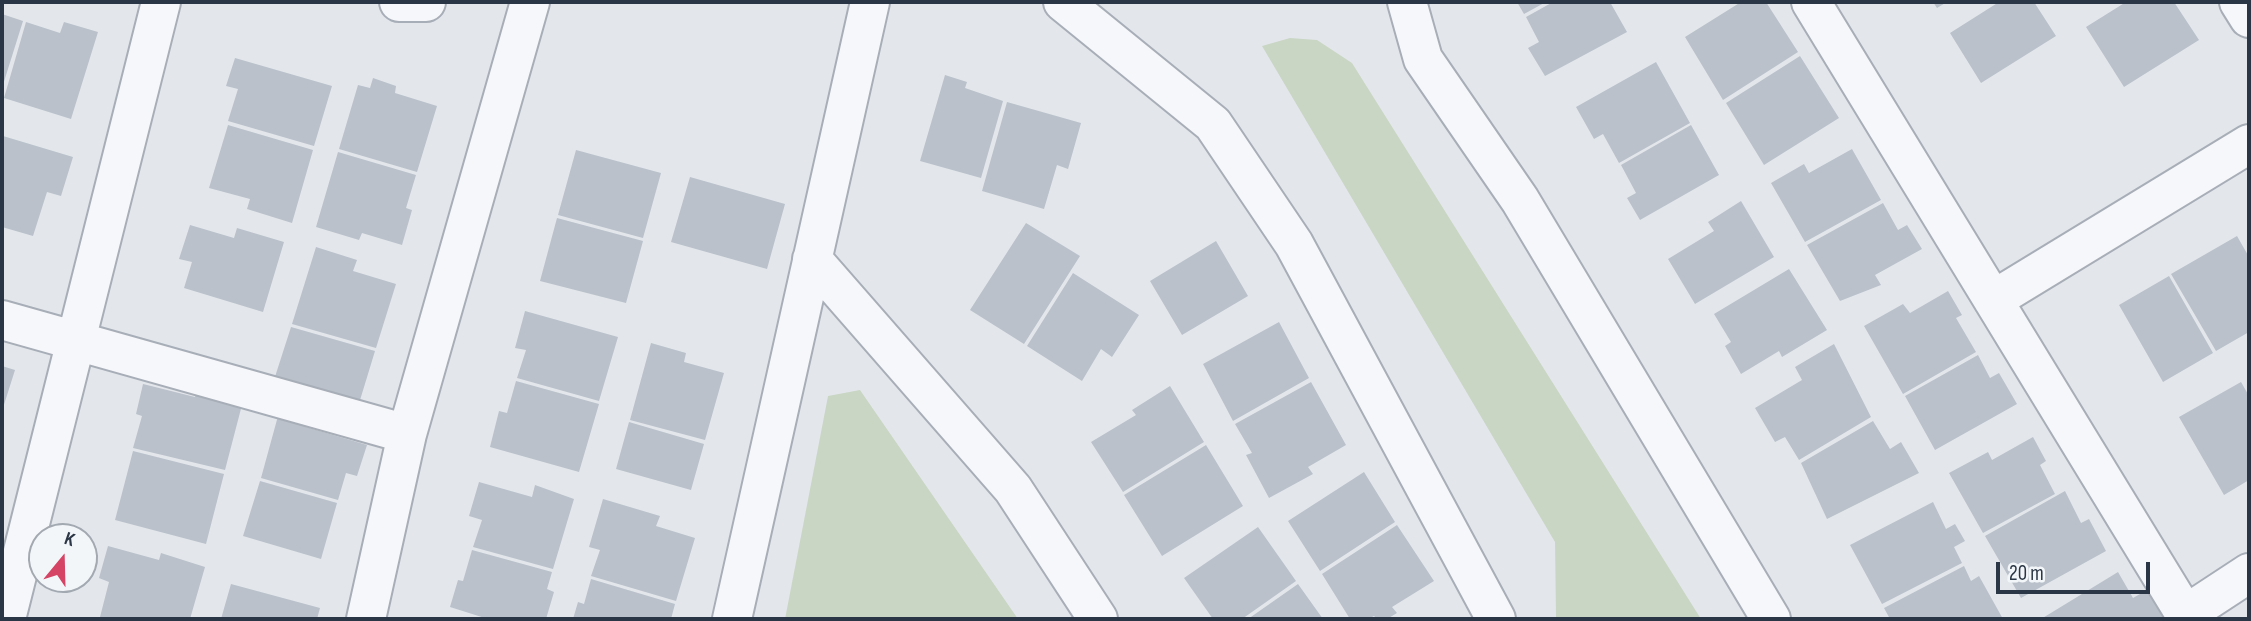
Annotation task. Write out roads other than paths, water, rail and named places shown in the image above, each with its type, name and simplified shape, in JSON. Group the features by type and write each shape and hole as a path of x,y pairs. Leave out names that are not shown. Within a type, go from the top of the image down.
{"street":[{"path":"6,619 161,2"},
{"path":"399,2 426,2"},
{"path":"366,619 407,434 530,2"},
{"path":"732,619 870,2"},
{"path":"1062,2 1213,124 1294,244 1489,617"},
{"path":"1407,2 1423,59 1520,200 1771,619"},
{"path":"1811,2 2187,617 2249,573"},
{"path":"2239,2 2249,18"},
{"path":"1993,300 2249,144"},
{"path":"812,259 1013,489 1098,619"},
{"path":"2,320 407,434"}]}
